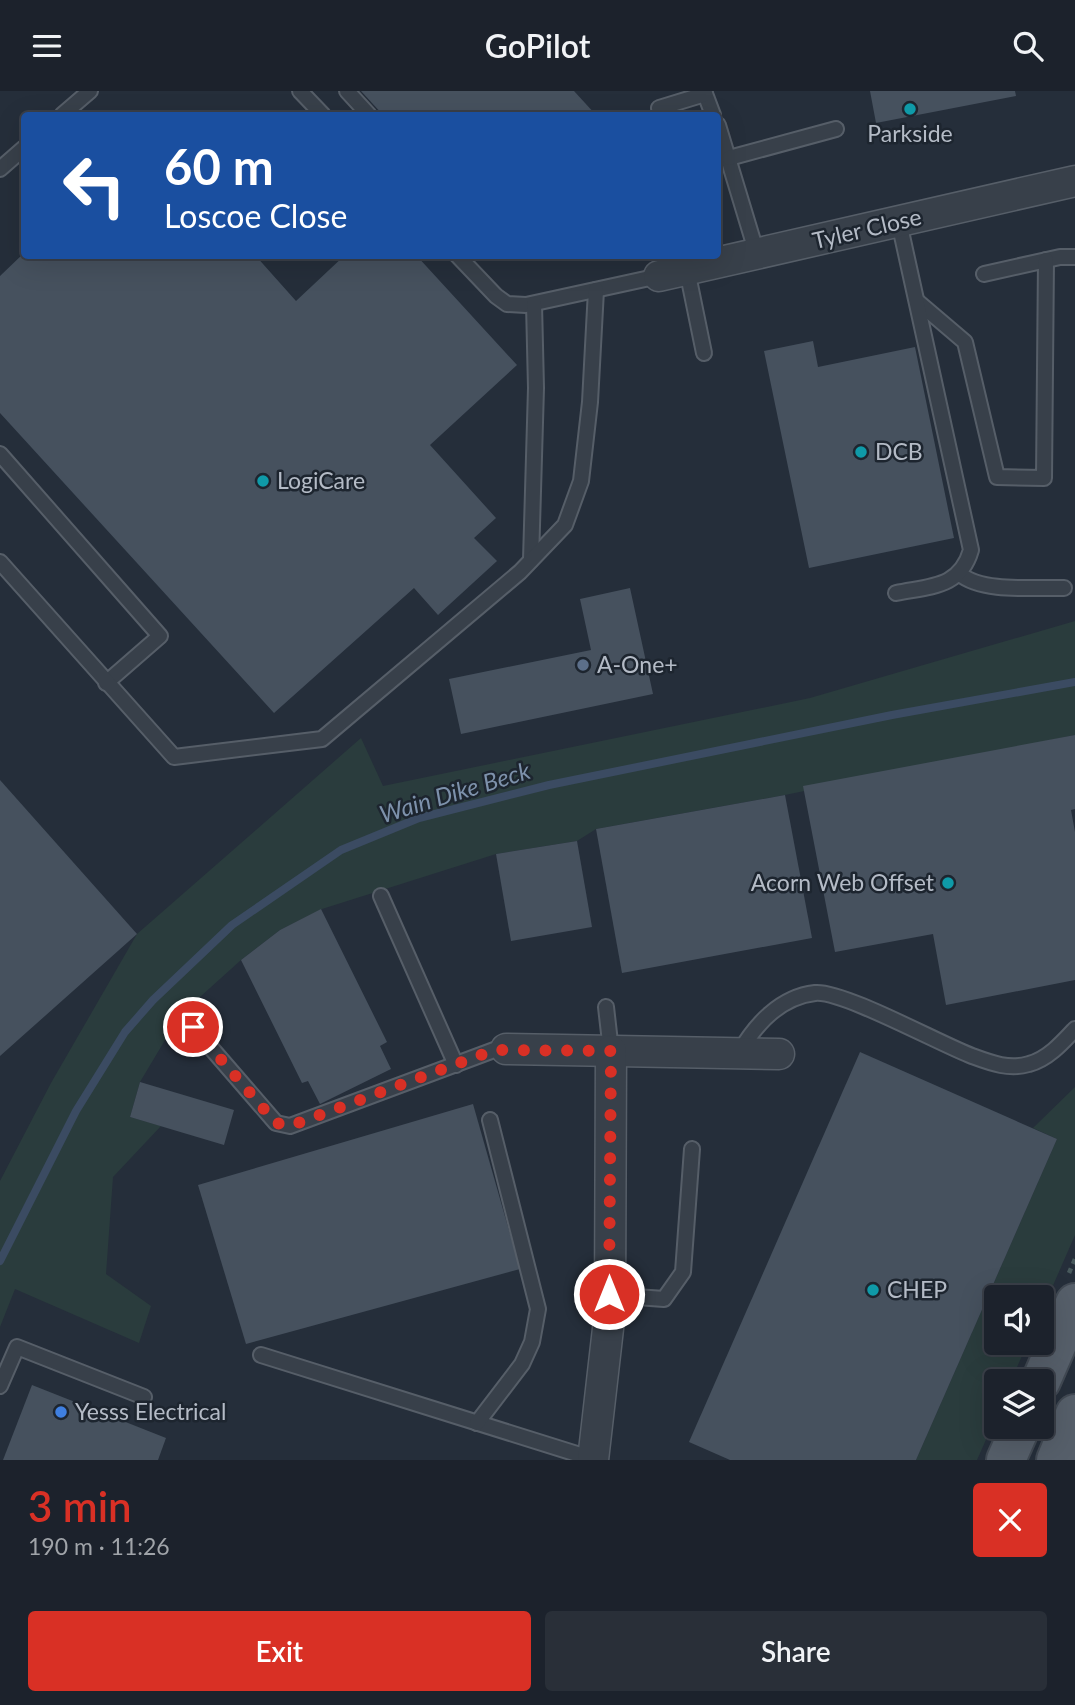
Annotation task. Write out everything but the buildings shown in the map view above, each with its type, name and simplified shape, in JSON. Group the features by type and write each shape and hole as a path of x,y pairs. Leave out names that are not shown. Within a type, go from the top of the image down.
{"main road":[{"path":"1046,1369 1075,1303"},
{"path":"1055,1460 1075,1415"},
{"path":"1006,1460 1015,1439"}],"street":[{"name":"Tyler Close","path":"673,273 1075,181"},
{"path":"506,1049 779,1054"},
{"path":"593,1459 610,1311 611,1051"}],"lane":[{"path":"66,112 90,91"},
{"path":"300,91 320,112"},
{"path":"347,91 366,112"},
{"path":"659,108 704,92 712,112"},
{"path":"729,157 836,129"},
{"path":"721,134 757,254"},
{"path":"0,169 21,151"},
{"path":"896,593 951,581 967,563 971,550 918,302 898,222"},
{"path":"984,274 1046,260 1075,257"},
{"path":"461,259 507,304 534,304 673,273 704,353"},
{"path":"918,302 965,342 998,477 1044,478 1046,260"},
{"path":"0,562 174,757 322,739 531,560 565,526 581,481 590,402 596,290"},
{"path":"531,560 536,388 534,304"},
{"path":"0,454 160,636 106,683"},
{"path":"960,573 968,580 986,586 1064,588"},
{"path":"381,896 456,1065"},
{"path":"738,1053 765,1016 795,999 817,993 854,1003 946,1047 1007,1067 1030,1064 1045,1056 1075,1029"},
{"path":"606,1007 611,1051"},
{"path":"193,1027 276,1123 290,1126 494,1050 506,1049"},
{"path":"477,1423 522,1364 532,1342 538,1309 490,1120"},
{"path":"609,1294 664,1299 683,1272 692,1149"},
{"path":"0,1386 17,1347 144,1397"},
{"path":"261,1355 593,1459"}],"shaded area":[{"path":"1075,621 1075,735 785,795 596,829 577,841 496,854 322,909 280,930 241,960 180,1015 140,1082 130,1117 161,1126 113,1177 106,1274 151,1306 139,1343 15,1289 0,1327 0,1181 51,1083 137,934 361,738 383,786 810,698"},
{"path":"1075,1087 1075,1235 1053,1285 993,1285 1057,1139 1033,1128"},
{"path":"984,1305 984,1355 1022,1355 1016,1369 984,1369 984,1439 986,1439 977,1460 916,1460"}],"waterway":[{"name":"Wain Dike Beck","path":"0,1261 76,1111 125,1032 153,1000 232,925 341,850 419,818 549,785 892,715 1075,682"}],"place":[{"name":"Parkside","path":"910,109"},
{"name":"DCB","path":"861,452"},
{"name":"LogiCare","path":"263,481"},
{"name":"A-One+","path":"583,665"},
{"name":"Acorn Web Offset","path":"948,883"},
{"name":"CHEP","path":"873,1290"},
{"name":"Yesss Electrical","path":"61,1412"}],"route":[{"path":"193,1027 276,1123 290,1126 494,1050 611,1051 609,1294"}]}
